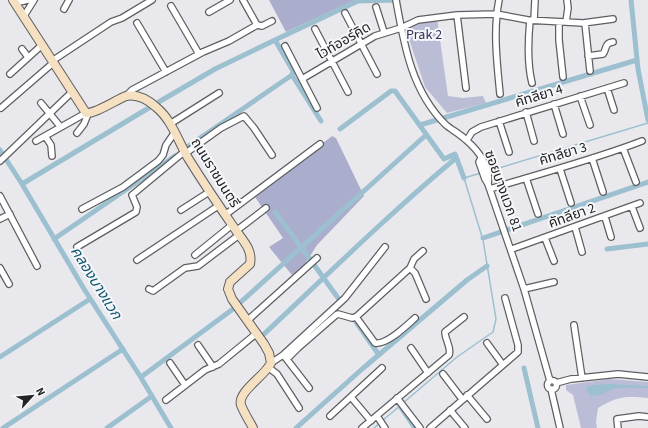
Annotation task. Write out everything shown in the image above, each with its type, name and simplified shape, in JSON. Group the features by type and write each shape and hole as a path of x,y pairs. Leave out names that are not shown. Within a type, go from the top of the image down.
{"street":[{"path":"14,1 28,2 34,0"},
{"path":"64,9 69,0"},
{"path":"1,108 53,62 111,22 122,18 152,0"},
{"path":"209,12 230,0"},
{"path":"243,0 257,25"},
{"path":"499,0 496,14 497,62 500,94"},
{"path":"532,83 530,77 528,39 535,0"},
{"path":"566,22 568,8 567,0"},
{"path":"14,1 87,113"},
{"path":"24,16 28,2"},
{"name":"ซอยบางแวก 81","path":"396,2 408,61 418,86 430,105 446,125 467,140 481,160 502,225 512,249 550,381"},
{"path":"170,6 199,54"},
{"path":"376,7 384,32"},
{"path":"345,13 377,74"},
{"name":"ไวท์ออร์คิด","path":"302,79 384,32 401,28 418,20 496,14 532,20 559,22 585,23 613,19"},
{"path":"457,16 466,88"},
{"path":"36,141 87,113 126,96 132,90 199,54 226,42 257,25 262,26 272,21"},
{"path":"559,22 559,40 563,77"},
{"path":"137,23 166,72"},
{"path":"585,23 590,71"},
{"path":"315,29 348,92"},
{"path":"588,56 603,54 606,45 609,42 613,42"},
{"path":"10,74 42,45"},
{"path":"285,46 317,108"},
{"path":"22,49 28,57"},
{"name":"คัทลียา 4","path":"467,140 472,132 481,127 624,83"},
{"path":"607,88 614,110"},
{"path":"0,161 72,92"},
{"path":"170,124 219,93"},
{"name":"ถนนราชมนตรี","path":"126,96 135,95 153,105 170,124 209,192 251,253 250,264 230,282 228,289 232,299 264,344 270,365"},
{"path":"580,96 590,125"},
{"path":"41,103 59,125"},
{"path":"554,104 563,134"},
{"path":"526,112 534,140"},
{"path":"77,133 84,124 87,113"},
{"path":"77,247 136,212 136,206 132,195 185,152 221,128 244,116 272,155"},
{"path":"499,121 508,152"},
{"path":"82,210 123,187 158,161 163,155 166,145 175,132"},
{"path":"45,136 51,145 52,156"},
{"name":"คัทลียา 3","path":"488,182 526,178 560,169 642,141"},
{"path":"225,215 320,144"},
{"path":"623,148 636,182"},
{"path":"592,158 603,192"},
{"path":"560,169 571,203"},
{"path":"526,178 538,214"},
{"path":"181,210 209,192"},
{"path":"0,196 37,266"},
{"name":"คัทลียา 2","path":"512,249 640,203"},
{"path":"137,260 218,206"},
{"path":"632,207 640,228"},
{"path":"150,289 153,291 185,268 198,266 236,231 266,208"},
{"path":"0,219 10,214"},
{"path":"604,217 611,237"},
{"path":"575,227 582,252"},
{"path":"195,255 236,231"},
{"path":"544,238 554,261"},
{"path":"285,357 327,314 345,298 385,247"},
{"path":"250,427 240,400 242,395 270,365 298,348 331,318 338,314 352,318 356,317 410,268 414,259 423,251"},
{"path":"248,320 317,258"},
{"path":"0,268 9,284"},
{"path":"410,268 415,273 426,298"},
{"path":"524,289 554,282"},
{"path":"430,428 464,397 516,354 519,349 505,298"},
{"path":"327,314 331,318"},
{"path":"356,317 376,343 380,344 415,318"},
{"path":"362,428 371,421 380,421 398,399 449,355 450,352 445,337 445,332 464,317"},
{"path":"574,326 582,378"},
{"path":"166,400 205,370 220,364 257,333"},
{"path":"487,343 503,364"},
{"path":"198,345 213,367"},
{"path":"411,348 428,373"},
{"path":"285,357 309,388"},
{"path":"170,363 185,385"},
{"path":"270,365 299,408"},
{"path":"330,416 382,368"},
{"path":"443,374 487,419"},
{"path":"560,428 551,389 548,385 550,381 554,381 556,383 571,379 618,374 648,377"},
{"path":"551,389 555,388 556,383"},
{"path":"351,397 371,421"},
{"path":"398,399 420,428"},
{"path":"450,410 464,428"},
{"path":"618,428 617,419 638,416 648,417"}],"green space":[{"name":"Prak 2","path":"437,18 448,96 463,98 483,96 486,103 447,113 425,87 407,33 410,25 421,19"},
{"path":"610,379 648,382 648,398 627,397 611,401 598,408 596,422 597,428 581,428 573,395 566,390 566,385"}],"shaded area":[{"path":"269,0 355,0 286,32"},
{"path":"332,136 336,138 364,196 317,245 305,264 292,275 269,247 283,238 255,197"},
{"path":"610,384 648,386 648,388 615,388 600,395 592,396 588,393 586,387"}],"waterway":[{"path":"22,184 215,69 358,1 398,0"},
{"path":"631,0 638,69 648,120"},
{"path":"187,147 292,75 293,71 275,40"},
{"path":"420,125 637,60"},
{"path":"292,75 321,121"},
{"path":"340,129 391,91 395,91 444,159 455,154 464,178"},
{"path":"489,171 648,123"},
{"path":"141,377 233,309 426,135"},
{"name":"คลองบางแวก","path":"0,150 22,184 84,289 140,376 171,428"},
{"path":"54,239 175,156"},
{"path":"262,336 382,223 456,158"},
{"path":"403,403 457,357 493,332 496,319 483,240 464,178 481,173"},
{"path":"483,238 648,182"},
{"path":"275,212 310,259"},
{"path":"607,249 648,244"},
{"path":"315,266 338,298"},
{"path":"296,428 361,370 467,280 487,266"},
{"path":"0,357 90,299"},
{"path":"356,322 379,355"},
{"path":"3,428 123,349"},
{"path":"524,368 538,428"},
{"path":"107,428 152,396"},
{"path":"383,420 400,406"},
{"path":"400,406 415,428"},
{"path":"374,428 380,423"}]}
